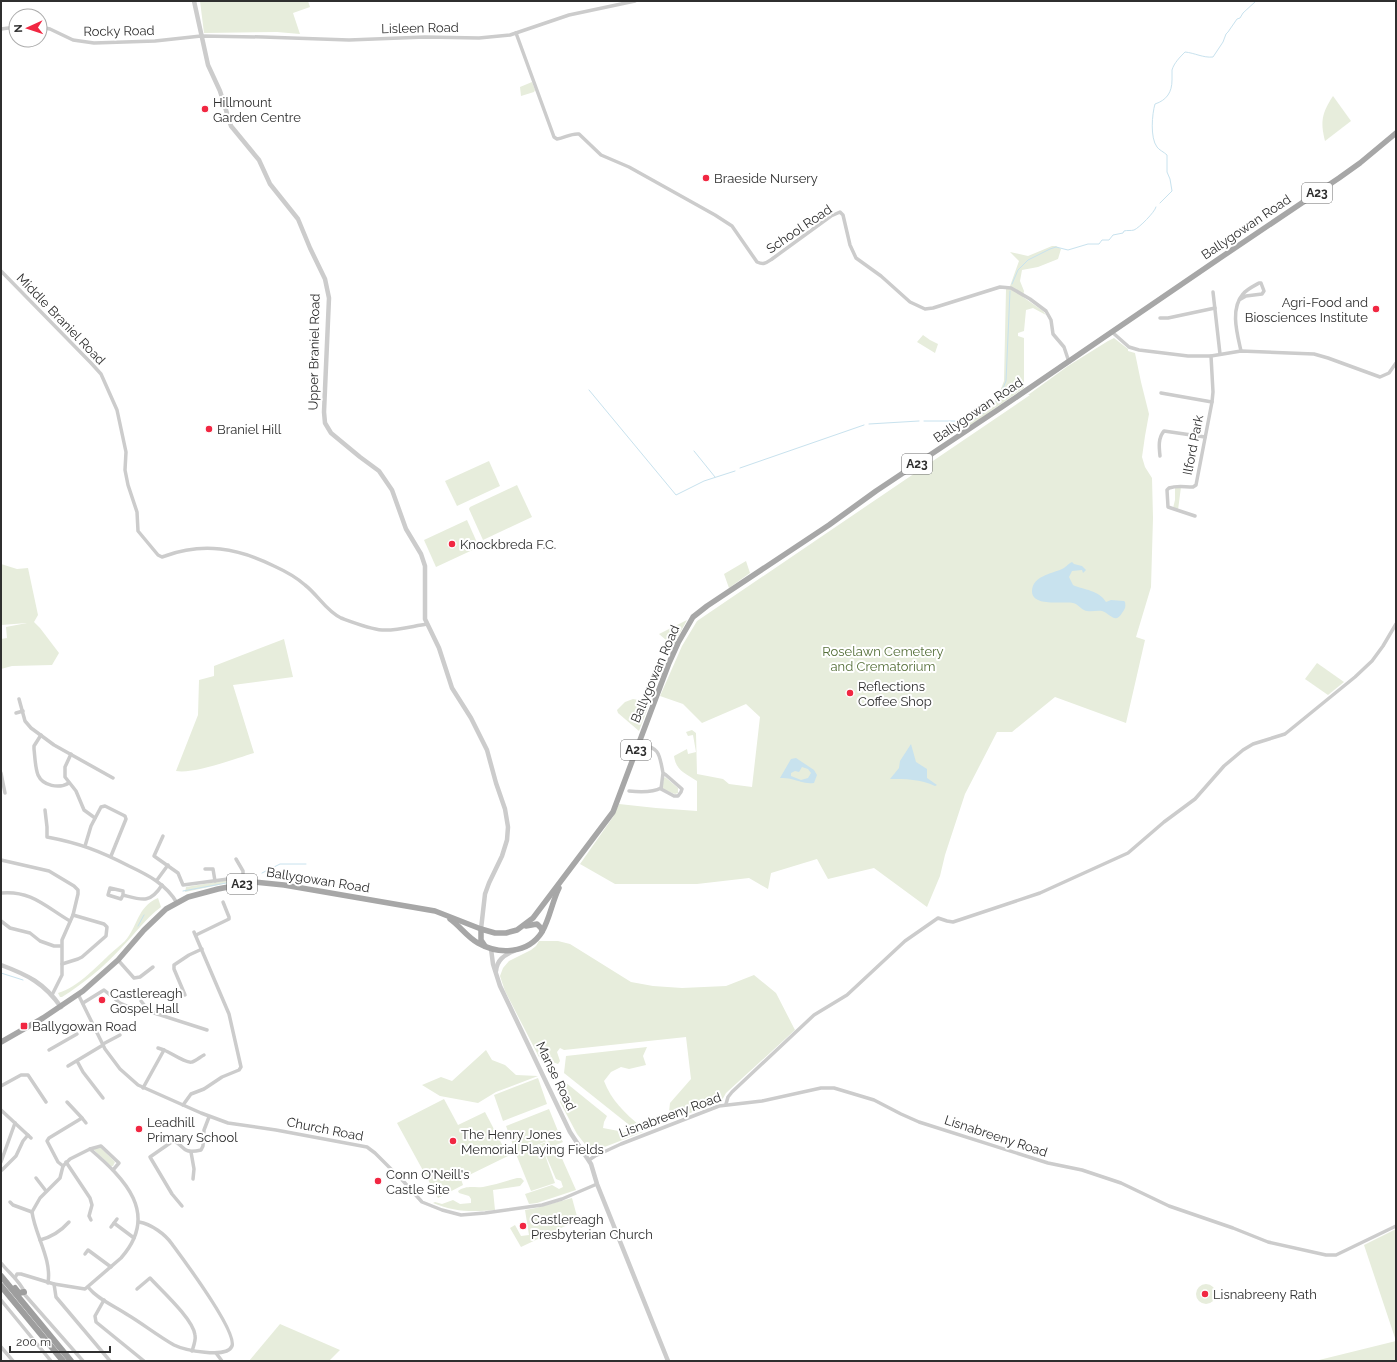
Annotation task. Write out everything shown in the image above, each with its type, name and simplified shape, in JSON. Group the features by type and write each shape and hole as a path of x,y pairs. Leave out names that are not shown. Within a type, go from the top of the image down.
{"highway":[{"path":"1,1272 18,1292 63,1361"},
{"path":"1,1276 21,1297 71,1361"},
{"path":"1,1286 21,1297"}],"main road":[{"name":"Ballygowan Road","path":"1,1042 61,1007 78,994 118,960 156,917 177,902 202,893 254,882 284,885 435,911 483,930 495,933 506,933 520,928 534,918 612,812 669,663 681,637 693,617 758,571 842,516 876,491 1069,362 1339,178 1360,163 1396,133"},
{"name":"Ballygowan Road","path":"443,914 457,924 473,940 485,946 503,951 517,950 527,946 542,931 555,896 564,878"},
{"name":"A23","path":"520,928 536,924 542,931"},
{"path":"483,930 481,940 485,946"}],"street":[{"name":"Upper Braniel Road","path":"194,1 208,65 220,91 231,126 259,160 270,184 298,218 325,279 329,298 324,412 328,429 335,437 379,471 392,490 406,529 421,554 425,566 425,614 427,624 439,648 452,688 471,718 487,750 507,820 508,833 505,848 487,889 481,920 483,930"},
{"name":"Lisleen Road","path":"201,36 349,40 425,37 479,38 516,33 569,15 635,1"},
{"name":"Rocky Road","path":"48,29 73,40 84,43 155,41 201,36"},
{"name":"School Road","path":"516,33 554,137 560,139 574,133 579,134 601,155 629,167 716,215 732,226 757,262 765,264 831,216 840,212 843,215 850,245 856,258 881,276 910,302 925,309 933,308 1000,286 1011,288 1046,312 1051,320 1054,334 1064,347 1069,362"},
{"name":"Middle Braniel Road","path":"1,270 100,374 118,410 126,452 125,470 136,512 138,531 158,555 162,557 178,551 194,549 224,549 239,552 261,560 295,577 308,587 331,611 341,618 380,630 427,624"},
{"path":"1239,300 1246,296 1262,294 1264,291 1261,283 1244,294 1239,300 1236,305 1237,334 1241,351"},
{"path":"1213,292 1220,354"},
{"path":"1160,318 1168,318 1214,308"},
{"path":"1112,332 1123,343 1133,348 1170,354 1211,356 1241,351 1314,354 1380,377 1389,373 1396,363"},
{"name":"Ilford Park","path":"1195,516 1168,507 1167,490 1175,486 1182,485 1191,487 1195,486 1212,402 1213,392 1211,356"},
{"path":"1161,393 1212,402"},
{"path":"1160,456 1159,442 1164,431 1205,438"},
{"path":"726,1104 728,1097 732,1092 809,1019 847,995 905,941 936,919 940,918 947,922 953,922 1034,895 1128,853 1164,822 1195,799 1234,757 1253,744 1285,734 1355,677 1372,661 1396,624"},
{"path":"19,699 28,725 54,745 113,778"},
{"path":"16,713 23,711"},
{"path":"41,735 34,746 39,776 46,783 57,787 61,787 69,783"},
{"path":"629,791 645,792 655,791 660,788 663,773 658,753 654,747 639,743"},
{"path":"71,754 64,770 65,777 76,791 84,810 95,818"},
{"path":"660,788 674,796 678,796 682,789 663,773"},
{"path":"1,776 5,793"},
{"path":"85,846 95,818 101,807 105,806 124,816 126,819 111,856"},
{"path":"45,810 48,828 47,837 85,846 111,856 157,880 177,902"},
{"path":"41,817 46,817"},
{"path":"163,836 154,856 178,873 183,885 243,877 243,871 236,859"},
{"path":"1,860 50,871 77,888 78,894 73,915 62,940 62,975 52,995"},
{"path":"157,880 168,865"},
{"path":"205,869 213,869 215,881"},
{"path":"123,895 139,900 145,900 154,895 162,885"},
{"path":"1,893 14,892 32,896 70,921"},
{"path":"183,1105 188,1096 191,1094 204,1089 222,1077 239,1070 241,1067 229,1014 195,933 229,920 223,902"},
{"path":"226,909 231,908"},
{"path":"62,964 82,957 107,933 107,928 104,924 73,915"},
{"path":"1,921 10,928 30,933 40,941 54,946 61,946"},
{"path":"178,993 184,993 174,969 174,965 189,955 202,949"},
{"name":"Manse Road","path":"492,949 496,977 570,1132 589,1160 597,1184 668,1361"},
{"path":"496,977 496,968 499,960 505,955 517,950"},
{"path":"118,960 134,978 140,976 153,967"},
{"path":"1,965 30,977 44,987 61,1007"},
{"path":"83,1003 104,990 124,1005 207,1030"},
{"name":"Church Road","path":"78,994 103,1045 122,1072 143,1088 209,1117 232,1124 276,1130 364,1146 375,1153 406,1183 422,1202 431,1206 455,1214 479,1214 542,1205 597,1184"},
{"path":"141,1001 151,1012"},
{"path":"49,1050 77,1034"},
{"path":"68,1066 120,1035"},
{"path":"158,1048 174,1054 188,1062 193,1062 202,1056 198,1052"},
{"path":"143,1088 164,1050"},
{"path":"77,1061 102,1098"},
{"path":"1,1086 21,1075 28,1075 46,1102"},
{"name":"Lisnabreeny Road","path":"589,1160 626,1142 702,1111 726,1104 762,1101 821,1088 841,1090 878,1102 919,1122 1048,1163 1082,1170 1121,1183 1168,1206 1233,1228 1268,1242 1329,1256 1341,1253 1396,1226"},
{"path":"67,1102 86,1123"},
{"path":"1,1110 29,1136 23,1141 16,1156 2,1170"},
{"path":"182,1206 172,1194 148,1158 173,1141 191,1152 201,1150 203,1148 204,1130 209,1117"},
{"path":"63,1166 58,1162 47,1141 49,1138 82,1118"},
{"path":"1,1162 15,1123"},
{"path":"48,1283 49,1278 46,1261 32,1212 40,1198 60,1178 63,1166 66,1162 78,1154 90,1149 101,1146 106,1150 120,1163 113,1170"},
{"path":"15,1278 17,1274 21,1274 48,1283 82,1288 88,1287 126,1252 134,1238 139,1222 139,1216 133,1196 113,1170 90,1149"},
{"path":"191,1152 194,1169 193,1179"},
{"path":"66,1162 90,1198 92,1205 89,1216 91,1220"},
{"path":"36,1178 46,1191"},
{"path":"10,1202 13,1205 32,1212"},
{"path":"111,1227 117,1219"},
{"path":"40,1240 52,1237 69,1222"},
{"path":"88,1287 104,1300 175,1345 192,1350 216,1353 228,1350 232,1345 232,1339 210,1298 168,1238 150,1226 139,1222"},
{"path":"114,1223 134,1238"},
{"path":"85,1254 89,1249 111,1267"},
{"path":"1,1263 15,1278 21,1297 83,1361"},
{"path":"137,1289 150,1278 186,1317 195,1332 195,1341 192,1350"},
{"path":"54,1284 56,1297 110,1361"},
{"path":"1,1300 51,1361"},
{"path":"104,1300 96,1316 96,1322 144,1361"},
{"path":"1,1347 12,1361"},
{"path":"216,1353 222,1361"}],"green space":[{"path":"200,1 308,1 310,7 293,13 300,34 277,32 204,33"},
{"path":"532,82 535,90 534,92 521,96 520,87"},
{"path":"1333,96 1351,121 1325,141 1322,122 1326,107"},
{"path":"1052,246 1056,246 1061,249 1058,259 1038,267 1022,270 1020,281 1024,291 1023,297 1043,311 1046,315 1033,308 1026,310 1024,331 1018,333 1018,336 1024,338 1024,388 971,425 959,422 959,420 971,418 983,411 997,399 1004,381 1006,289 1009,289 1019,261 1010,252 1028,256"},
{"path":"923,335 938,344 935,353 917,342"},
{"name":"Roselawn Cemetery and Crematorium","path":"1114,338 1128,349 1128,351 1135,353 1149,414 1142,457 1145,467 1152,478 1153,518 1151,587 1136,637 1145,640 1126,723 1055,697 1012,732 997,732 965,794 945,855 940,876 927,907 874,868 828,879 817,859 771,873 768,889 749,878 697,884 615,884 580,864 613,817 619,804 697,811 697,781 685,774 679,768 674,756 687,749 688,754 696,752 693,735 688,736 686,732 692,730 696,733 697,774 723,779 729,784 752,787 760,717 746,704 702,723 683,704 660,696 682,646 697,621 1030,395 1028,395 1068,366"},
{"path":"489,461 500,486 457,506 445,481"},
{"path":"517,485 532,517 483,540 469,509 470,507"},
{"path":"1181,487 1178,510 1173,508 1175,488"},
{"name":"Knockbreda F.C.","path":"467,520 479,547 436,567 424,540"},
{"path":"746,561 750,573 729,588 724,574"},
{"path":"1,564 17,569 28,568 38,615 34,622 59,653 52,665 12,666 1,669 1,639 7,638 6,627 27,623 1,625"},
{"path":"687,620 673,646 659,634"},
{"path":"284,639 293,677 233,685 254,753 204,768 176,771 198,715 199,680 214,676 214,666"},
{"path":"1317,663 1344,682 1328,695 1305,679"},
{"path":"633,699 650,702 639,731 618,713 617,710 625,702"},
{"path":"665,777 678,788 678,793 675,794 662,789"},
{"path":"247,877 247,879 185,892 186,887"},
{"path":"158,898 161,907 145,921 127,942 101,968 60,997 58,993 79,982 92,972 125,941 146,906"},
{"path":"539,941 558,941 570,944 631,982 653,986 682,988 726,986 754,975 776,993 795,1030 726,1093 721,1102 673,1119 669,1112 670,1103 691,1079 686,1037 564,1050 560,1048 557,1052 560,1061 558,1064 539,1057 505,991 500,976 503,968 509,961 531,950"},
{"path":"647,1047 643,1056 646,1065 629,1069 621,1067 611,1072 604,1081 610,1094 624,1111 640,1126 633,1128 564,1073 566,1056"},
{"path":"486,1050 492,1060 505,1065 516,1075 538,1076 496,1092 478,1103 440,1096 422,1085 441,1077 452,1081"},
{"path":"538,1078 547,1104 503,1121 494,1095"},
{"path":"565,1082 607,1116 603,1128 629,1133 643,1132 602,1148 588,1148 577,1134 560,1102"},
{"name":"The Henry Jones Memorial Playing Fields","path":"444,1099 458,1125 485,1112 508,1156 461,1179 463,1185 438,1198 397,1123"},
{"path":"549,1109 560,1136 516,1153 506,1126"},
{"path":"560,1137 563,1142 556,1145 576,1190 537,1203 529,1204 525,1194 552,1185 559,1189 563,1187 561,1181 556,1179 541,1144"},
{"path":"541,1144 555,1183 531,1191 516,1154"},
{"path":"101,1148 115,1162 113,1166 111,1166 94,1150"},
{"path":"521,1178 524,1181 520,1186 493,1190 495,1210 463,1211 433,1203 435,1202 442,1204 453,1200 460,1204 471,1203 469,1196 459,1193 458,1191 464,1188 483,1187"},
{"path":"572,1198 578,1220 521,1247 510,1228 515,1225 521,1236 529,1235 525,1210"},
{"path":"1396,1229 1396,1341 1364,1245"},
{"path":"1206,1284 1213,1287 1216,1294 1213,1301 1206,1304 1199,1301 1196,1294 1199,1287"},
{"path":"280,1324 340,1350 329,1361 249,1361"},
{"path":"1396,1341 1396,1361 1315,1361"}],"water":[{"path":"1072,562 1082,566 1086,570 1083,573 1082,570 1072,571 1069,577 1073,585 1099,595 1106,602 1111,600 1125,602 1124,610 1117,618 1112,617 1102,611 1086,611 1073,603 1043,602 1034,597 1032,592 1035,582 1043,576 1063,568"},
{"path":"911,744 916,762 927,769 927,778 937,785 935,786 913,780 890,779 899,768 900,761"},
{"path":"796,758 814,770 817,775 814,783 805,783 789,778 780,778 791,759","holes":["802,767 808,769 811,773 808,778 801,780 791,776 791,773 795,771 799,772"]}],"waterway":[{"path":"1160,203 1172,191 1167,172 1167,155 1157,147 1153,138 1152,120 1155,104 1166,98 1170,92 1172,84 1172,70 1177,60 1185,52 1206,57 1213,57 1223,42 1226,34 1237,19 1240,18 1243,13 1256,1"},
{"path":"1012,284 1018,270 1028,260 1056,247 1068,250 1088,244 1099,244 1102,240 1109,240 1113,235 1123,233 1124,231 1134,230 1146,220 1156,207"},
{"path":"924,421 972,420 985,412 998,400 1006,381 1010,291"},
{"path":"589,390 676,495 704,481 735,471"},
{"path":"869,424 919,421"},
{"path":"740,468 864,425"},
{"path":"694,451 715,477"},
{"path":"262,873 280,864 306,864"},
{"path":"183,891 248,879"},
{"path":"138,926 144,915"},
{"path":"1,973 23,980"}],"place":[{"name":"Hillmount Garden Centre","path":"205,109"},
{"name":"Braeside Nursery","path":"706,178"},
{"name":"Agri-Food and Biosciences Institute","path":"1376,309"},
{"name":"Braniel Hill","path":"209,429"},
{"name":"Knockbreda F.C.","path":"452,544"},
{"name":"Reflections Coffee Shop","path":"850,693"},
{"name":"Castlereagh Gospel Hall","path":"102,1000"},
{"name":"Ballygowan Road","path":"24,1026"},
{"name":"Leadhill Primary School","path":"139,1129"},
{"name":"The Henry Jones Memorial Playing Fields","path":"453,1141"},
{"name":"Conn O'Neill's Castle Site","path":"378,1181"},
{"name":"Castlereagh Presbyterian Church","path":"523,1226"},
{"name":"Lisnabreeny Rath","path":"1205,1294"}]}
